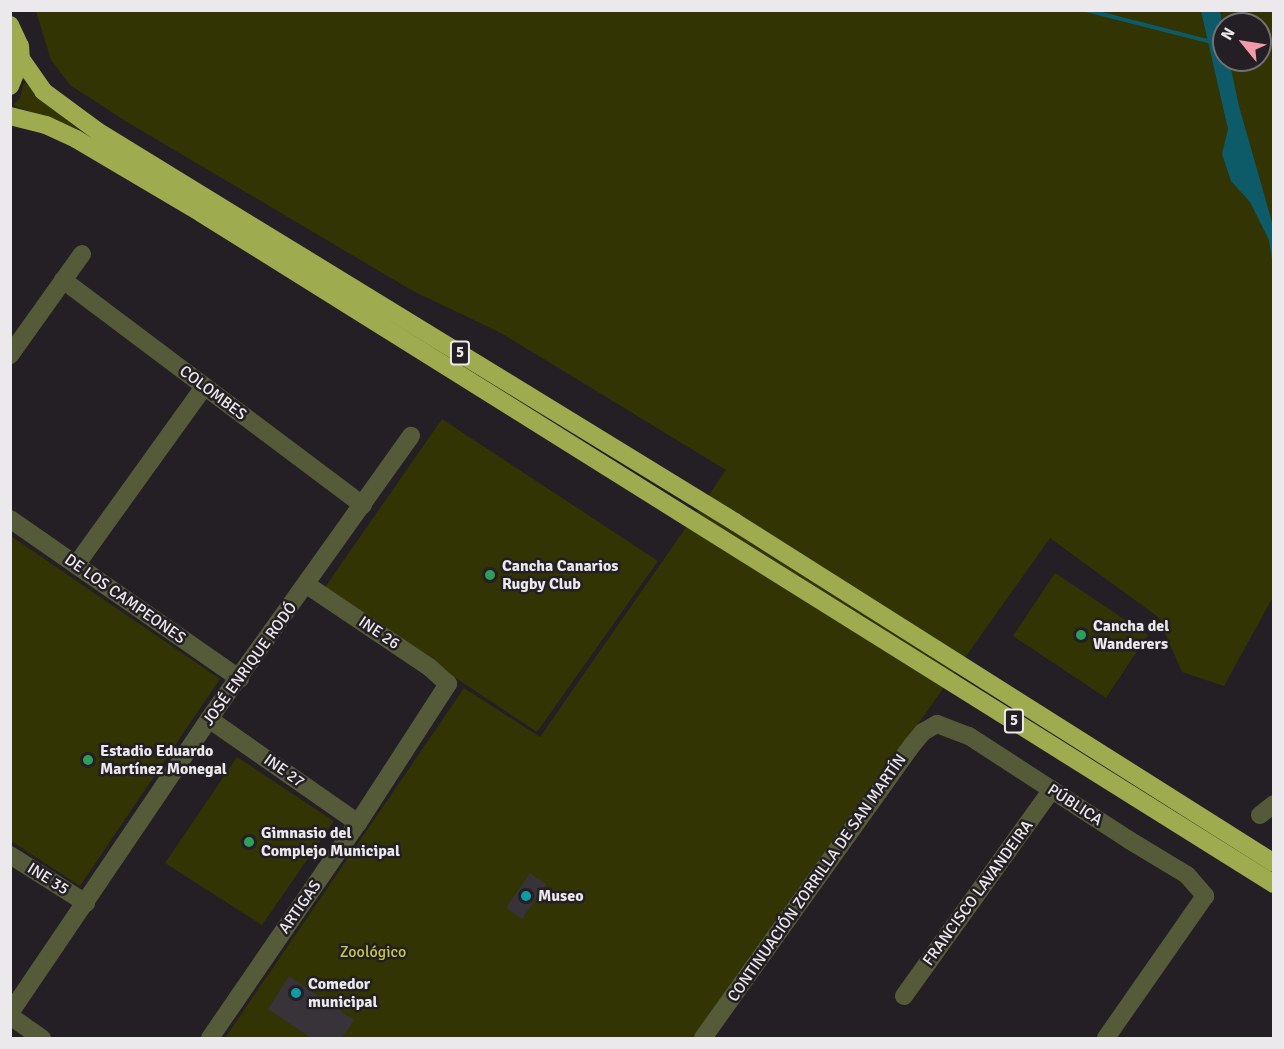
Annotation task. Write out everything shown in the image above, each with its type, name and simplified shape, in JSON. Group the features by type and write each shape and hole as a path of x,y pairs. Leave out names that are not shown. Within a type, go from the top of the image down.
{"highway":[{"path":"10,25 20,46 21,59 10,86"},
{"name":"5","path":"21,59 44,91 97,131 735,522 1274,863"},
{"name":"5","path":"10,116 46,125 76,139 146,180 724,538 1274,884"}],"street":[{"path":"10,355 82,254"},
{"name":"COLOMBES","path":"63,280 363,505"},
{"path":"76,565 204,387"},
{"name":"JOSÉ ENRIQUE RODÓ","path":"10,1014 209,719 240,679 411,436"},
{"name":"DE LOS CAMPEONES","path":"10,519 240,679"},
{"name":"INE 26","path":"307,585 429,667 448,684"},
{"name":"ARTIGAS","path":"210,1038 358,823 448,684"},
{"name":"INE 27","path":"209,719 358,823"},
{"name":"PÚBLICA","path":"937,724 969,736 1187,875 1205,896 1106,1038"},
{"name":"CONTINUACIÓN ZORRILLA DE SAN MARTÍN","path":"703,1038 912,745 923,732 937,724"},
{"name":"FRANCISCO LAVANDEIRA","path":"904,996 1052,789"},
{"name":"INE 35","path":"10,855 86,903"},
{"path":"10,1014 42,1038"}],"green space":[{"name":"Zoológico","path":"36,11 1271,11 1272,12 1274,14 1273,597 1224,686 1182,672 1158,617 1050,538 695,1038 225,1038 464,688 540,737 726,470 501,333 413,291 127,122 70,85 51,60"},
{"path":"24,82 74,126 126,160 53,121 13,105 20,98"},
{"name":"Cancha Canarios Rugby Club","path":"442,419 658,561 537,732 323,590"},
{"name":"Estadio Eduardo Martínez Monegal","path":"11,536 220,679 80,886 11,841"},
{"name":"Cancha del Wanderers","path":"1055,573 1148,635 1106,698 1013,636"},
{"name":"Gimnasio del Complejo Municipal","path":"237,757 334,821 262,925 165,863"}],"water":[{"path":"1201,11 1220,11 1212,12 1212,59"},
{"path":"1215,72 1232,72 1273,226 1273,266 1269,240 1250,202 1231,181 1222,154 1228,129"}],"building":[{"name":"Museo","path":"530,873 546,884 522,919 506,908"},
{"name":"Comedor municipal","path":"289,976 354,1020 342,1038 311,1038 268,1009"}],"waterway":[{"path":"1086,10 1208,41"}],"place":[{"name":"Cancha Canarios Rugby Club","path":"490,575"},
{"name":"Cancha del Wanderers","path":"1081,635"},
{"name":"Estadio Eduardo Martínez Monegal","path":"88,760"},
{"name":"Gimnasio del Complejo Municipal","path":"249,842"},
{"name":"Museo","path":"526,896"},
{"name":"Comedor municipal","path":"296,993"}]}
